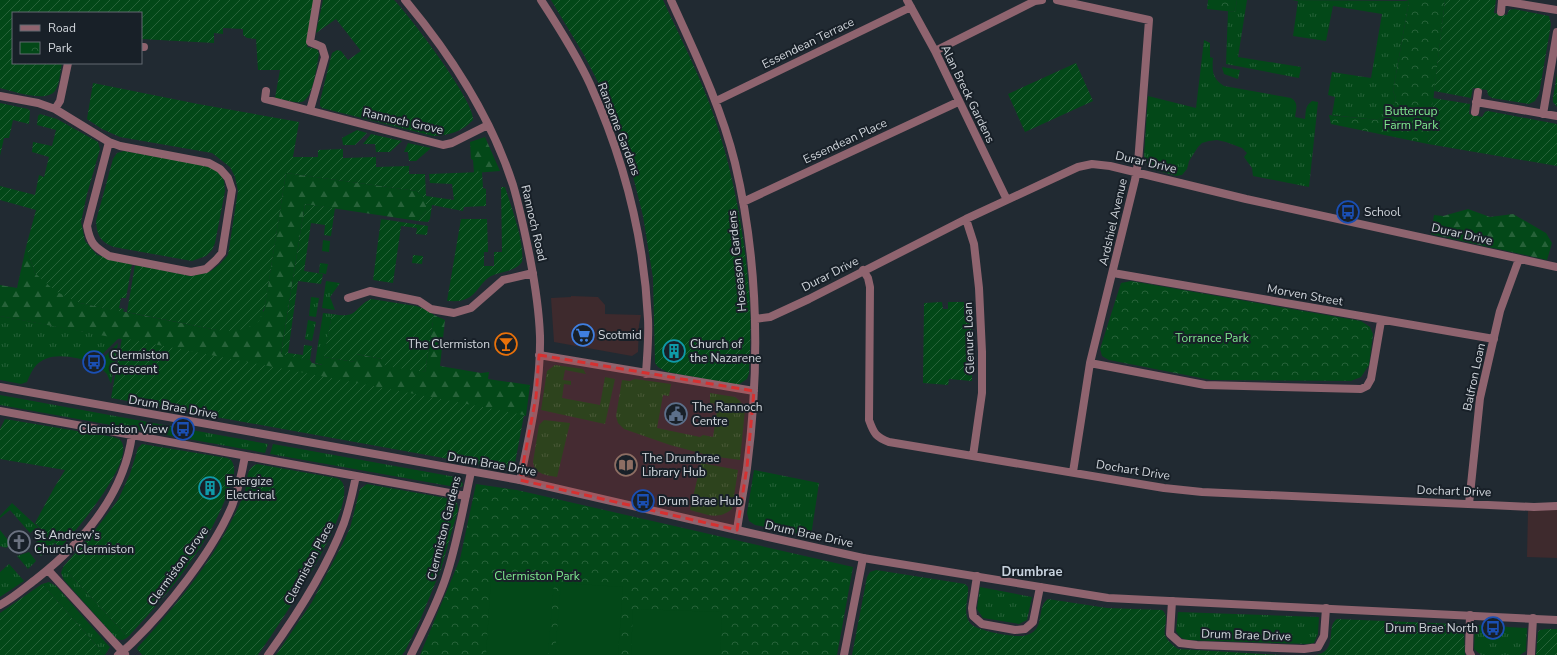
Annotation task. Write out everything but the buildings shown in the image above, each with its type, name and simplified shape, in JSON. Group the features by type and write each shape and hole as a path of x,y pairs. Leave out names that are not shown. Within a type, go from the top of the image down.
{"street":[{"path":"310,110 325,57 322,47 310,42 317,0"},
{"name":"Rannoch Road","path":"405,0 425,24 451,62 488,125 513,185 523,222 538,302 540,337 535,403 520,480"},
{"name":"Ransome Gardens","path":"541,0 589,83 614,141 628,186 639,237 646,290 648,320 646,374"},
{"name":"Hoseason Gardens","path":"671,0 716,101 735,162 748,234 754,286 754,391 747,467 737,530"},
{"path":"934,51 1035,1 1042,0"},
{"name":"Ardshiel Avenue","path":"1057,0 1149,20 1136,172 1113,273 1090,363 1073,472"},
{"path":"1501,12 1502,0 1557,10"},
{"name":"Essendean Terrace","path":"716,101 909,4"},
{"name":"Alan Breck Gardens","path":"909,4 934,51 1007,200"},
{"path":"1543,114 1557,32"},
{"path":"55,109 60,101 68,64"},
{"name":"Rannoch Grove","path":"266,91 265,99 443,145 452,143 488,125"},
{"path":"1475,112 1478,92"},
{"path":"0,96 38,103 55,109 109,142 120,146 209,162 220,169 228,178 232,190 222,253 206,269 191,272 109,256 98,250 90,240 87,226 109,142"},
{"name":"Essendean Place","path":"743,202 958,102"},
{"path":"1476,102 1557,116"},
{"name":"Durar Drive","path":"755,319 770,317 809,299 966,219 1078,166 1092,164 1110,166 1246,199 1557,268"},
{"name":"Glenure Loan","path":"966,219 974,244 979,288 982,352 982,393 973,456"},
{"name":"Balfron Loan","path":"1469,504 1480,398 1500,312 1519,259"},
{"name":"Dochart Drive","path":"864,270 870,287 869,420 878,437 889,442 1156,486 1202,492 1534,507 1557,506"},
{"path":"348,298 370,291 419,301 432,309 454,313 471,308 502,280 533,273"},
{"name":"Morven Street","path":"1113,273 1494,339"},
{"path":"1090,363 1205,385 1361,389 1367,386 1371,379 1381,320"},
{"path":"539,355 754,391"},
{"name":"Drum Brae Drive","path":"0,387 520,480 863,558 1108,598 1557,620"},
{"path":"0,411 466,496"},
{"path":"0,605 15,596 48,570 64,556 83,535 112,495 125,468 132,435"},
{"name":"Clermiston Grove","path":"122,654 154,620 203,557 232,506 246,456"},
{"name":"Clermiston Gardens","path":"411,655 427,624 445,580 457,538 470,472"},
{"name":"Clermiston Place","path":"268,655 286,630 309,592 334,545 344,522 356,476"},
{"path":"844,655 863,558"},
{"path":"48,570 122,654"},
{"path":"977,576 972,608 973,616 982,624 1016,630 1025,629 1033,622 1040,587"},
{"name":"Drum Brae Drive","path":"1172,601 1170,634 1180,642 1197,645 1304,649 1318,647 1324,636 1326,608"},
{"path":"1470,615 1469,651 1471,655"},
{"path":"1531,655 1533,618"}],"highlighted area":[{"path":"539,355 754,391 747,467 737,530 520,480 536,397"}],"shaded area":[{"path":"571,296 598,297 605,305 605,314 641,315 638,352 632,356 554,342 551,298"},
{"path":"1557,508 1557,558 1527,557 1528,511"}],"green space":[{"path":"0,0 314,0 307,47 317,49 319,54 312,88 309,95 302,102 275,98 280,70 258,70 256,39 247,38 243,35 243,29 223,28 223,34 214,33 214,43 142,39 142,12 12,12 12,64 62,64 60,77 55,91 44,96 29,95 0,88"},
{"path":"323,0 394,0 440,59 464,96 471,111 473,120 465,127 455,132 433,136 322,108 320,106 320,101 332,53 337,50 341,51 348,60 361,51 336,19 316,33"},
{"path":"551,0 663,0 697,74 715,119 728,165 739,213 746,261 750,309 750,333 749,373 747,379 738,385 667,372 658,367 655,363 653,278 643,216 634,180 615,120 599,84 584,55"},
{"path":"1208,0 1237,0 1235,12 1207,9"},
{"path":"1237,0 1247,0 1238,57 1301,67 1299,78 1226,64 1228,11 1235,12"},
{"path":"1292,0 1409,1 1393,91 1396,98 1390,113 1377,120 1332,115 1335,97 1328,95 1332,72 1371,78 1382,14 1333,6 1326,41 1293,36 1298,1"},
{"name":"Buttercup Farm Park","path":"1405,0 1445,0 1428,144 1331,124 1329,115 1377,120 1390,113 1396,98 1393,91 1409,1"},
{"path":"1445,0 1496,0 1494,13 1507,15 1509,10 1514,9 1549,16 1551,24 1539,94 1535,101 1529,104 1492,98 1488,95 1487,90 1473,88 1471,98 1434,91"},
{"path":"1204,40 1210,43 1210,57 1213,58 1213,70 1215,77 1224,86 1291,98 1296,104 1295,117 1305,119 1308,105 1312,101 1318,102 1309,187 1253,176 1252,168 1244,157 1247,153 1242,148 1217,140 1202,143 1198,147 1189,161 1187,169 1182,175 1176,176 1152,169 1148,165 1144,156 1148,96 1196,108"},
{"path":"1076,63 1093,101 1025,132 1008,94"},
{"path":"1222,67 1240,70 1238,79 1224,74"},
{"path":"1557,73 1557,107 1553,102 1553,98"},
{"path":"93,83 299,122 293,157 318,157 318,150 343,149 343,158 376,157 376,167 409,166 409,174 425,174 426,196 454,200 452,184 430,183 429,174 482,172 483,188 486,189 486,206 464,207 463,211 432,205 430,219 428,222 418,221 426,211 426,200 417,191 286,173 265,306 259,321 244,329 223,331 127,312 135,265 191,276 211,271 220,264 228,255 238,191 235,177 230,167 212,153 120,137 102,129 87,119"},
{"path":"1433,98 1470,104 1469,114 1482,117 1485,112 1488,111 1557,124 1557,166 1428,144"},
{"path":"0,103 28,109 30,111 29,124 13,120 9,138 4,138 0,156"},
{"path":"40,114 57,119 98,142 100,149 87,194 81,222 85,241 97,255 132,264 126,298 121,298 119,308 124,309 123,312 80,303 55,291 35,273 26,247 36,210 0,200 0,186 35,195 39,175 44,177 49,157 32,152 33,142 52,146 56,130 37,125 38,116"},
{"path":"357,130 367,133 355,145 343,145 342,138"},
{"path":"371,134 402,141 390,152 376,152 375,144 363,144"},
{"path":"485,137 500,171 474,173 470,142"},
{"path":"408,143 431,148 416,161 409,161 408,152 404,152"},
{"path":"124,151 197,164 213,168 221,175 224,181 225,191 215,243 212,250 206,256 192,261 114,247 102,240 98,234 96,221 113,159 117,153"},
{"path":"286,173 417,191 426,200 426,211 418,221 305,204 281,353 310,360 312,363 322,365 324,357 355,362 356,354 382,359 425,372 434,315 445,320 440,366 481,373 489,372 488,379 530,385 526,416 0,316 0,285 17,288 26,247 35,273 80,303 217,330 264,311"},
{"path":"501,187 505,187 517,224 520,235 522,262 510,270 488,278 466,299 461,301 447,301 461,219 487,219 488,252 484,252 484,266 494,266 494,252 502,252"},
{"path":"305,204 335,208 331,236 324,235 325,225 311,223 304,271 323,274 321,284 298,281 288,353 303,355 304,345 312,346 310,360 281,354"},
{"path":"1468,209 1490,217 1513,214 1546,233 1552,243 1547,260 1431,234 1434,215 1443,216"},
{"path":"381,219 428,226 427,235 416,234 417,228 401,226 393,283 373,280"},
{"path":"323,240 330,241 329,252 322,251"},
{"path":"413,255 423,256 422,264 412,263"},
{"path":"320,263 328,264 326,274 319,273"},
{"path":"326,281 340,283 330,297 335,310 322,308"},
{"name":"Torrance Park","path":"1131,281 1361,321 1370,327 1373,334 1369,365 1361,377 1351,381 1211,380 1109,360 1102,356 1100,349 1121,283"},
{"path":"311,297 319,298 316,317 309,316"},
{"path":"371,299 416,306 425,309 434,315 425,372 385,366 382,359 357,354 355,362 324,357 332,314 352,314 365,302"},
{"path":"942,302 943,309 948,309 948,302 964,302 964,316 972,315 972,381 949,379 948,385 923,383 924,303"},
{"path":"323,313 332,314 323,365 315,363"},
{"path":"0,316 119,338 94,362 62,356 47,358 34,368 27,382 21,384 0,380"},
{"path":"308,320 316,322 312,341 305,339"},
{"path":"122,338 524,415 515,463 509,468 504,469 111,398"},
{"path":"118,343 111,384 107,374 97,364"},
{"path":"555,365 583,369 586,374 565,370 563,380 571,381 571,385 564,384 562,398 600,405 605,377 615,379 605,424 541,410 547,371"},
{"path":"635,379 671,384 669,396 663,395 657,428 700,437 703,435 713,437 718,404 710,403 710,393 735,397 740,401 745,409 740,460 711,456 670,445 624,429 618,423 616,416 622,380 630,381"},
{"path":"0,395 268,444 265,453 0,405"},
{"path":"5,419 113,437 119,439 123,448 121,461 102,495 60,548 35,523 65,470 0,459 0,429"},
{"path":"544,420 570,423 557,477 542,474 536,470 533,462 539,425"},
{"path":"142,444 227,458 231,460 233,464 234,476 220,512 198,551 172,587 128,637 63,567 96,529 118,500 130,474 138,448"},
{"path":"273,444 461,478 463,485 461,487 455,487 270,454"},
{"path":"701,463 738,470 732,509 727,513 712,516 690,510"},
{"path":"257,464 336,478 344,487 342,507 331,533 316,563 298,593 258,655 142,655 137,649 138,647 178,601 203,569 214,552 240,504 245,491 250,469"},
{"path":"754,470 819,483 811,536 755,525 749,521 747,513"},
{"path":"367,484 446,498 457,503 458,510 441,569 418,625 405,651 402,655 276,655 312,602 350,528 360,489"},
{"name":"Clermiston Park","path":"476,484 517,490 853,567 837,655 420,655 460,559"},
{"path":"12,503 55,543 41,556 34,549 34,545 40,538 42,541 45,538 36,528 30,533 10,510 0,518 0,516"},
{"path":"0,530 11,544 6,548 0,546"},
{"path":"29,552 36,561 28,569 17,556"},
{"path":"9,564 24,581 0,597 0,572"},
{"path":"63,567 128,637 121,640 115,637 64,580 61,573"},
{"path":"876,570 965,584 968,587 966,614 970,623 979,629 995,633 1025,636 1032,633 1038,625 1043,605 1048,599 1107,608 1162,610 1166,615 1165,635 1178,649 1282,655 852,655 867,577 870,572"},
{"path":"491,579 554,583 548,655 486,655"},
{"path":"49,582 56,586 110,647 105,655 42,584"},
{"path":"561,583 623,587 618,655 555,655"},
{"path":"42,584 105,655 0,655 0,613"},
{"path":"980,587 1032,597 1027,620 1019,624 983,618 977,609"},
{"path":"633,609 722,612 720,655 631,655"},
{"path":"1178,612 1319,617 1318,634 1314,643 1306,644 1186,640 1180,637 1176,631"},
{"path":"1337,619 1457,624 1462,626 1464,632 1465,655 1316,655 1323,653 1330,644 1332,627"},
{"path":"1475,625 1527,628 1526,651 1520,655 1481,655 1474,649"},
{"path":"1546,629 1557,629 1557,655 1536,655 1538,632"}],"place":[{"name":"School","path":"1348,212"},
{"name":"Scotmid","path":"583,335"},
{"name":"The Clermiston","path":"506,344"},
{"name":"Church of the Nazarene","path":"674,351"},
{"name":"Clermiston Crescent","path":"94,362"},
{"name":"The Rannoch Centre","path":"676,414"},
{"name":"Clermiston View","path":"183,429"},
{"name":"The Drumbrae Library Hub","path":"626,465"},
{"name":"Energize Electrical","path":"210,488"},
{"name":"Drum Brae Hub","path":"643,501"},
{"name":"St Andrew’s Church Clermiston","path":"19,542"},
{"name":"Drum Brae North","path":"1493,628"}],"district":[{"name":"Drumbrae","path":"1032,572"}]}
